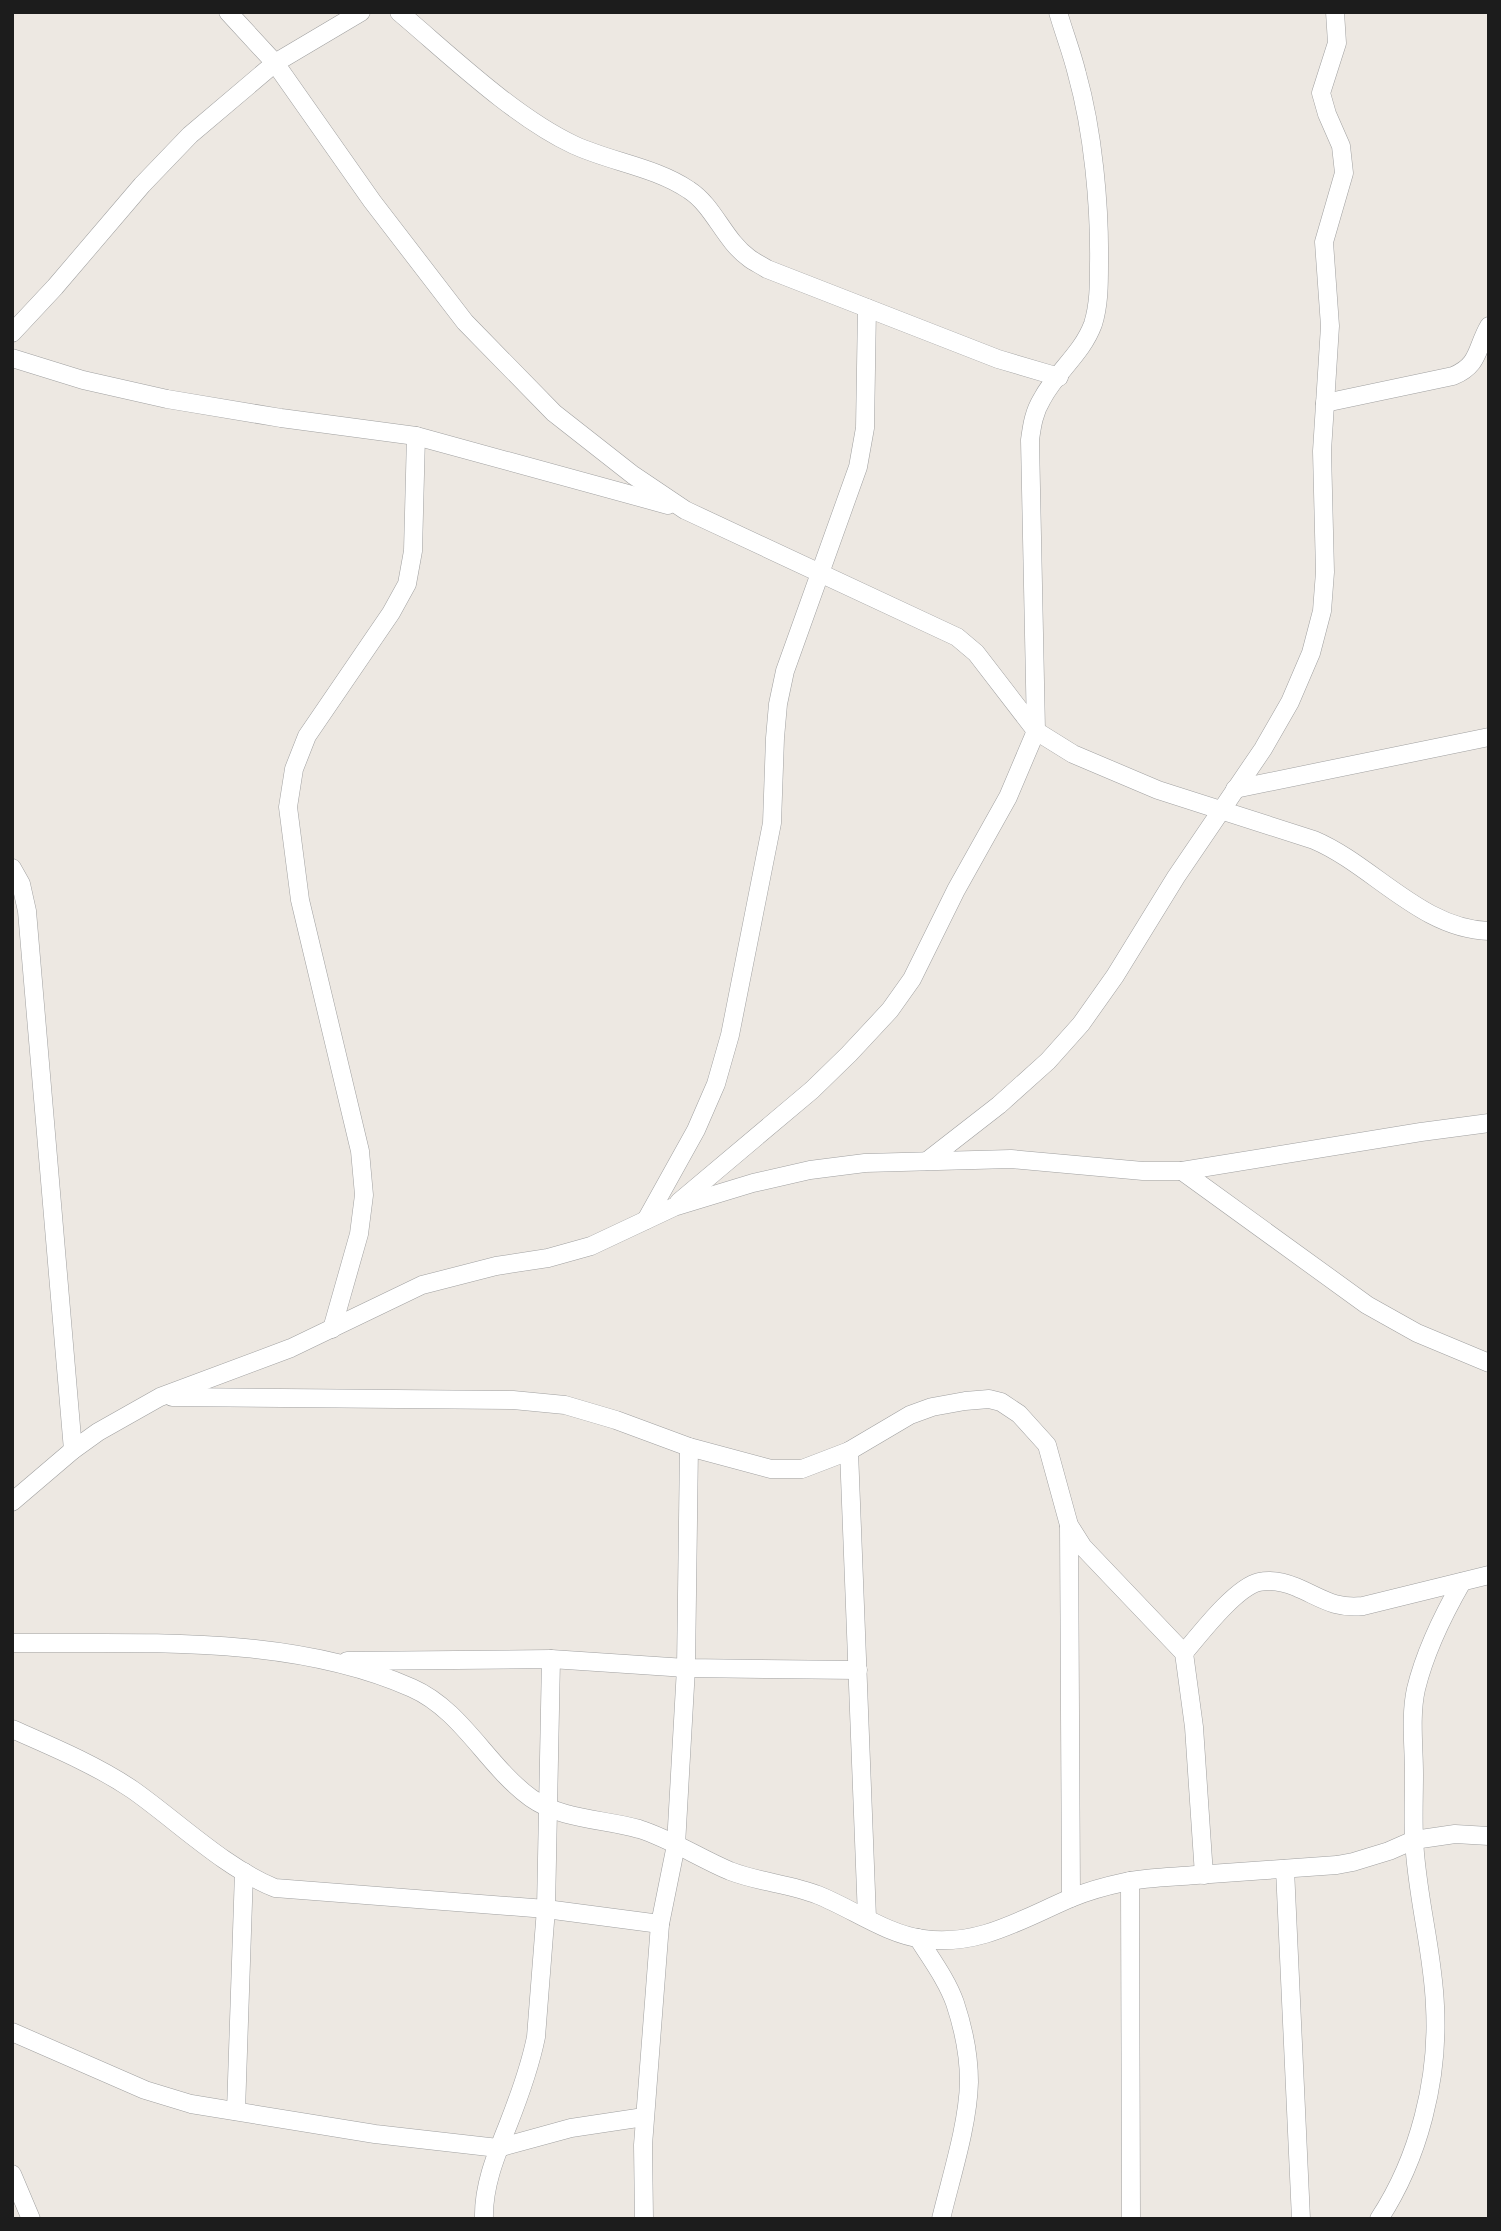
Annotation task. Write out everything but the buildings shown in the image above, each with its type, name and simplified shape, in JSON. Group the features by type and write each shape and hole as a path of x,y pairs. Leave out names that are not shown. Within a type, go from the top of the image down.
{"street":[{"path":"228,12 275,63 372,201 466,322 554,413 633,475 685,510 957,637 976,653 1036,731 1090,762 1158,790 1314,839 1336,849 1430,914 1453,925 1475,931 1489,931"},
{"path":"12,333 142,185 190,135 275,63 361,12"},
{"path":"399,12 540,126 573,145 664,176 691,191 747,258 767,269 998,359 1059,377"},
{"path":"674,1207 812,1090 890,1010 912,979 956,890 993,826 1036,731 1030,440 1033,418 1042,397 1082,347 1093,323 1098,294 1100,240 1085,107 1058,12"},
{"path":"927,1161 999,1105 1048,1061 1081,1024 1263,749 1290,702 1311,653 1322,611 1325,572 1322,451 1330,326 1324,242 1344,173 1341,146 1321,93 1336,43 1335,12"},
{"path":"646,1220 696,1130 716,1084 730,1035 772,823 778,704 785,671 858,467 864,428 867,307"},
{"path":"1325,403 1464,372 1473,364 1489,326"},
{"path":"12,358 83,380 167,399 416,436 685,510"},
{"path":"332,1329 359,1234 363,1184 360,1151 300,900 288,807 294,769 307,736 391,613 407,584 413,551 416,436"},
{"path":"1235,789 1489,737"},
{"path":"12,868 21,884 27,911 73,1450"},
{"path":"12,1502 98,1432 160,1397 291,1348 422,1285 591,1246 674,1207 753,1183 810,1170 865,1163 927,1161 1011,1159 1143,1171 1182,1171 1489,1123"},
{"path":"1182,1171 1367,1305 1417,1333 1489,1363"},
{"path":"160,1397 513,1400 565,1405 616,1419 688,1447 771,1469 802,1469 849,1451 921,1411 965,1401 989,1399 1001,1402 1019,1414 1046,1445 1069,1525 1071,1898"},
{"path":"644,2219 642,2180 645,2117 660,1924 676,1845 686,1668 688,1447"},
{"path":"849,1451 867,1918"},
{"path":"1069,1525 1103,1571 1184,1653 1194,1727 1204,1875"},
{"path":"1184,1653 1223,1609 1246,1588 1258,1582 1275,1581 1335,1605 1349,1607 1363,1606 1489,1575"},
{"path":"1379,2219 1394,2196 1415,2146 1428,2100 1435,2049 1435,2006 1414,1839 1416,1690 1450,1604 1462,1582"},
{"path":"12,1643 192,1645 281,1653 327,1661 395,1681 417,1690 442,1707 499,1770 532,1799 550,1808 643,1830 730,1871 817,1895 896,1932 940,1941 989,1935 1071,1898 1130,1881 1353,1862 1414,1839 1455,1834 1489,1836"},
{"path":"327,1661 551,1659 686,1668 858,1670"},
{"path":"484,2219 486,2186 536,2037 546,1909 551,1659"},
{"path":"12,1729 106,1774 131,1789 263,1883 288,1890 546,1909 660,1924"},
{"path":"1285,1869 1301,2219"},
{"path":"236,2111 244,1872"},
{"path":"1130,1881 1131,2219"},
{"path":"918,1938 955,2001 963,2030 969,2081 966,2108 942,2219"},
{"path":"12,2032 145,2090 191,2104 375,2134 498,2148 571,2128 645,2117"},
{"path":"12,2174 31,2219"}]}
